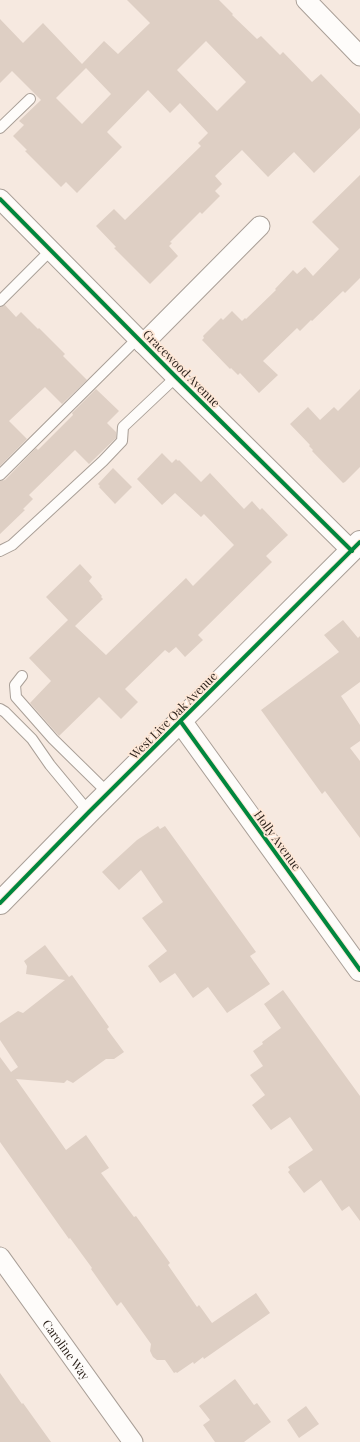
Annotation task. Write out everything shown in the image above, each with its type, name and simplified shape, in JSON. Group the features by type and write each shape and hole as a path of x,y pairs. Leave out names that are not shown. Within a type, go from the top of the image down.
{"street":[{"path":"306,0 360,56"},
{"name":"Gracewood Avenue","path":"0,199 176,377 356,546"},
{"path":"141,341 260,226"},
{"name":"West Live Oak Avenue","path":"0,903 89,812 356,546"},
{"name":"Holly Avenue","path":"181,722 360,970"},
{"name":"Caroline Way","path":"0,1257 133,1442"}],"lane":[{"path":"0,128 30,99"},
{"path":"0,301 51,250"},
{"path":"0,475 141,341"},
{"path":"0,551 12,545 104,461 122,441 123,427 176,377"},
{"path":"22,676 15,685 16,697 53,739 108,794"},
{"path":"0,709 5,712 32,739 50,765 89,812"}],"building":[{"path":"127,0 219,0 257,39 261,36 280,55 283,52 312,82 321,74 360,114 360,128 314,173 294,152 268,177 242,150 215,176 222,184 215,191 220,196 202,214 200,212 170,242 172,243 169,246 178,256 150,284 114,248 116,247 96,226 114,209 125,220 201,146 198,143 208,133 180,103 170,113 148,90 107,132 122,147 77,193 66,182 61,187 25,151 27,150 13,136 24,125 19,121 41,100 12,71 0,83 0,19 23,43 43,23 82,64 104,41 118,54 150,23","holes":["206,41 246,82 217,111 177,70","86,68 111,94 82,124 56,98"]},
{"path":"360,175 360,278 345,293 343,291 300,331 297,328 263,361 278,375 259,393 240,373 238,375 231,368 230,369 202,340 204,338 203,336 221,318 223,320 232,311 242,321 245,318 246,319 276,290 275,289 293,270 297,274 305,267 313,276 339,249 312,222"},
{"path":"5,305 16,317 21,312 38,329 39,328 65,354 63,356 87,380 62,404 45,387 9,421 27,439 0,466 0,307"},
{"path":"96,389 119,411 107,423 116,432 116,438 89,464 75,450 29,495 33,499 23,509 25,510 0,534 0,481 5,480 36,448 38,450 73,415 72,413"},
{"path":"360,389 360,467 343,483 312,451 313,450 309,446 310,445 290,424 308,407 320,420 334,407 338,411"},
{"path":"162,453 172,463 176,459 178,461 179,460 201,482 210,473 244,509 252,501 260,510 262,508 288,535 266,556 272,562 198,635 203,640 185,657 176,647 169,653 165,650 125,689 138,702 121,719 99,697 59,736 30,703 51,681 29,658 68,620 46,597 80,564 92,577 89,581 103,599 75,626 106,655 186,578 193,586 234,545 204,514 201,517 175,493 162,505 137,479"},
{"path":"113,468 132,487 115,504 98,484"},
{"path":"343,620 358,638 360,636 360,682 341,696 360,725 360,741 350,748 360,761 360,838 325,791 322,794 261,710 339,652 324,635"},
{"path":"158,826 160,829 165,826 256,952 250,956 270,984 227,1013 208,987 193,998 175,973 160,983 148,966 167,951 142,918 163,902 141,870 119,890 102,872 137,840"},
{"path":"45,945 69,977 72,975 109,1027 107,1029 124,1052 114,1059 106,1059 73,1083 67,1080 64,1083 16,1079 66,1150 86,1135 109,1168 101,1173 134,1217 136,1216 170,1263 168,1265 197,1307 199,1305 212,1323 256,1293 270,1313 204,1359 203,1357 194,1364 193,1362 177,1373 174,1373 165,1360 157,1360 153,1357 150,1351 151,1344 121,1302 117,1306 91,1269 92,1268 70,1238 69,1239 0,1142 0,1057 11,1072 18,1067 0,1040 0,1023 18,1011 23,1013 65,980 26,974 27,966 24,961"},
{"path":"283,990 360,1096 360,1221 349,1206 342,1211 321,1180 304,1193 288,1172 290,1170 288,1167 313,1150 290,1117 271,1130 252,1105 265,1095 250,1075 263,1066 253,1051 263,1044 262,1042 281,1028 264,1004"},
{"path":"0,1373 22,1404 23,1403 51,1442 0,1442"},
{"path":"235,1379 254,1405 257,1403 271,1422 244,1442 215,1442 203,1425 210,1420 199,1406"},
{"path":"306,1406 319,1424 299,1438 287,1420"}],"cycle path":[{"path":"0,199 176,377 352,551"},
{"path":"0,903 89,812 360,542"},
{"path":"181,722 360,970"}]}
